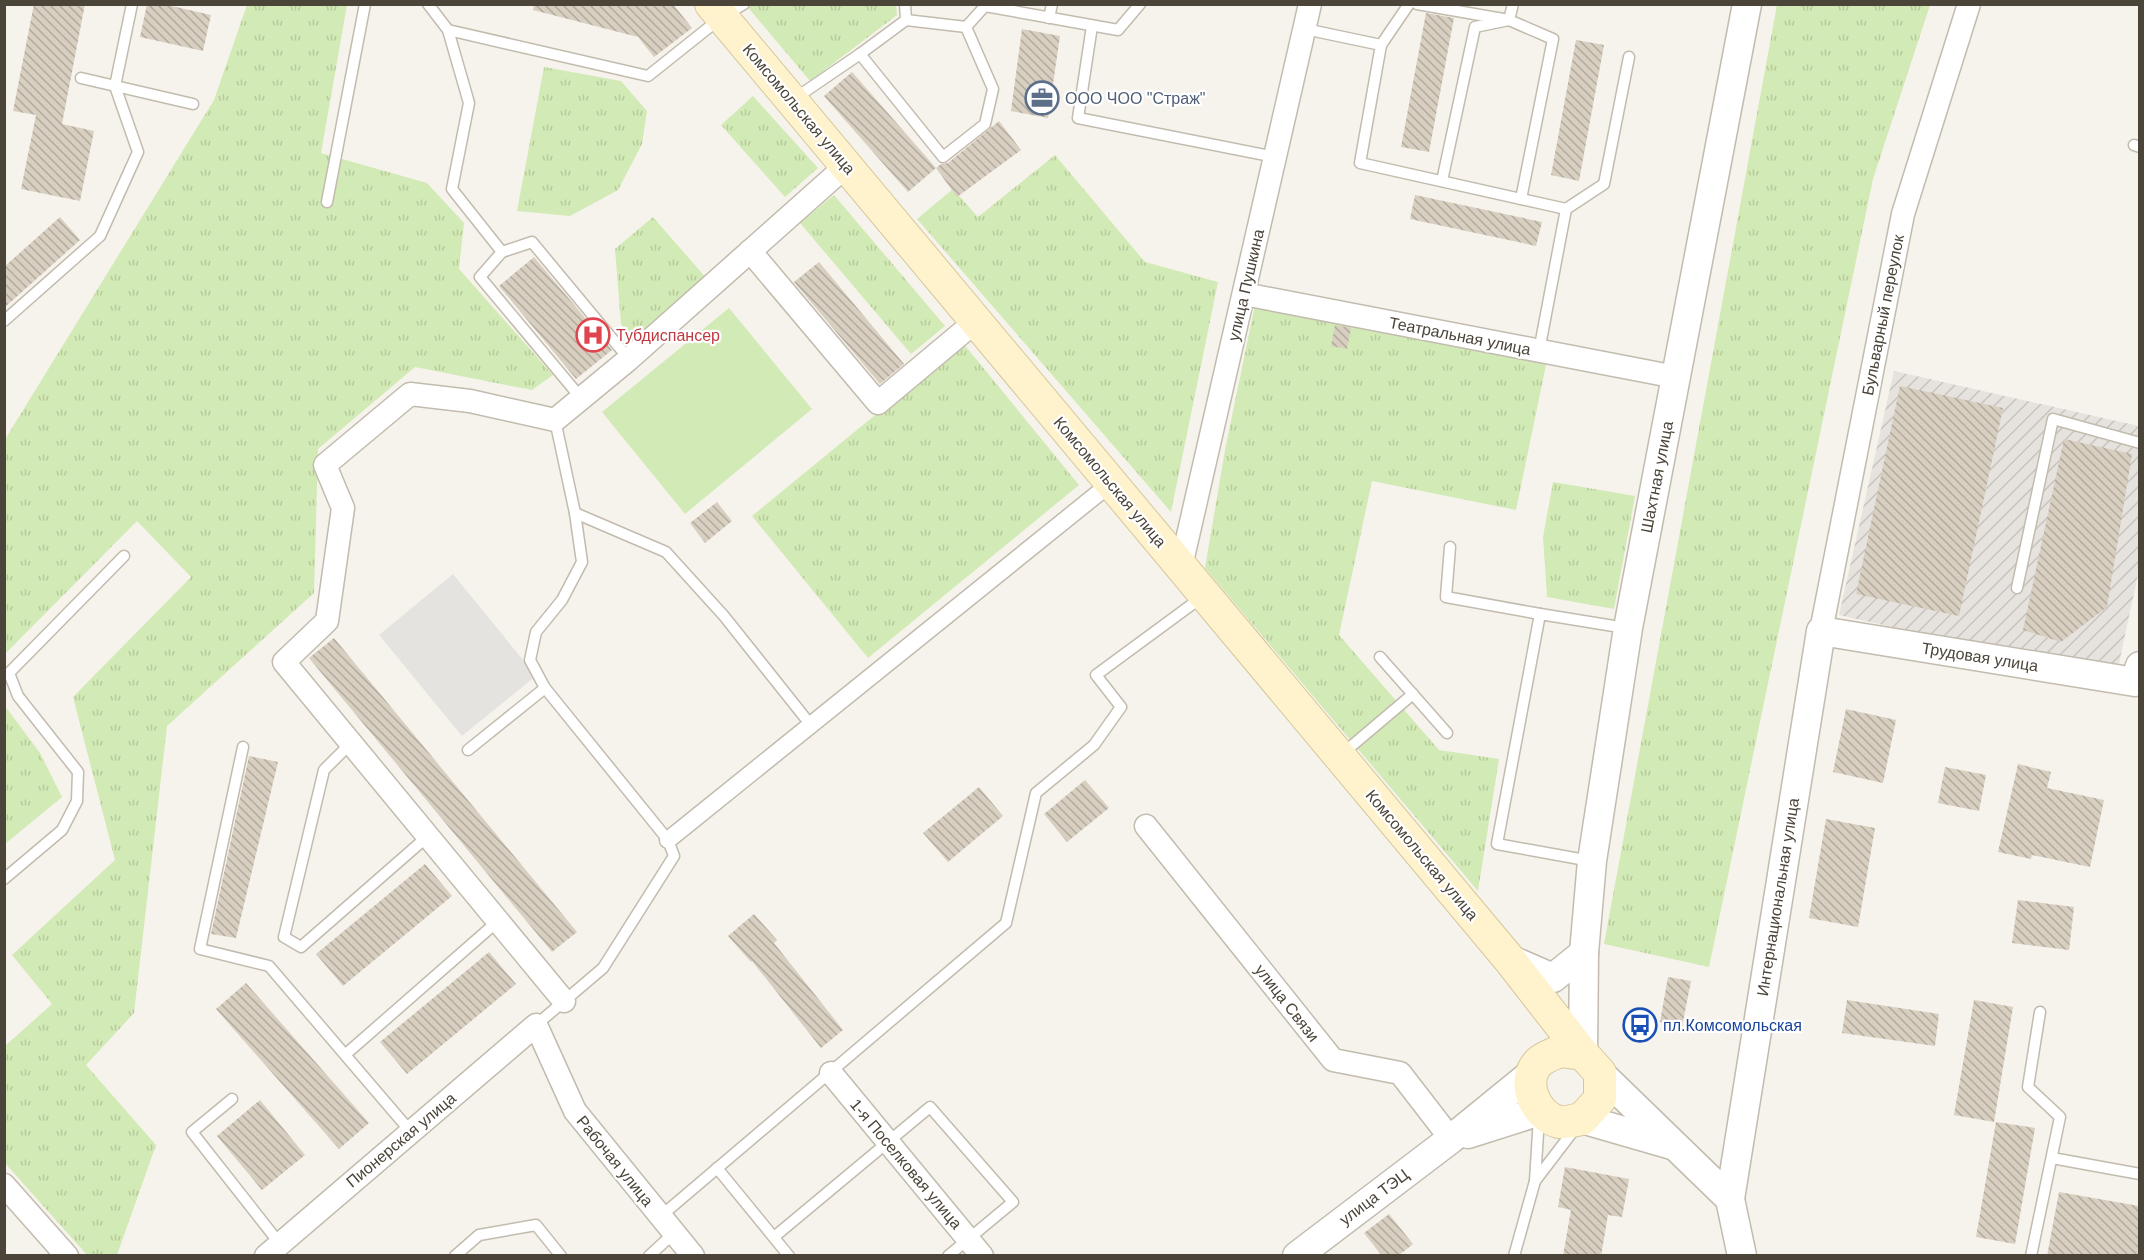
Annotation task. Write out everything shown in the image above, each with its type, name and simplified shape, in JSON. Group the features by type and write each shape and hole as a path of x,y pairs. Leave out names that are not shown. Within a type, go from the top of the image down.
{"main road":[{"name":"Комсомольская улица","path":"726,9 791,100 1538,993 1591,1063"},
{"path":"1536,1068 1560,1051 1591,1063 1600,1100 1582,1119 1560,1122 1540,1111 1531,1093 1536,1068 1538,993"}],"street":[{"name":"улица Пушкина","path":"1181,566 1310,4"},
{"name":"Шахтная улица","path":"1591,1063 1584,953 1592,861 1628,628 1747,4"},
{"name":"Бульварный переулок","path":"1821,631 1903,214 1969,4"},
{"path":"564,1001 284,663 327,621 343,508 325,465 410,394 470,400 555,420 629,359 846,166"},
{"path":"750,251 878,403 976,321"},
{"name":"Театральная улица","path":"1244,294 1676,377"},
{"path":"668,840 1111,483"},
{"name":"Трудовая улица","path":"1821,631 2138,677"},
{"name":"Интернациональная улица","path":"1730,1199 1821,631"},
{"name":"улица Связи","path":"1146,826 1333,1060 1400,1072 1451,1139"},
{"path":"1509,959 1553,978 1584,953"},
{"name":"Пионерская улица","path":"273,1250 536,1025"},
{"name":"Рабочая улица","path":"536,1025 575,1111 693,1256"},
{"path":"1591,1063 1730,1199 1742,1256"},
{"name":"улица ТЭЦ","path":"1297,1256 1451,1139 1536,1068"},
{"name":"1-я Поселковая улица","path":"831,1073 975,1247"},
{"path":"1451,1139 1540,1111"},
{"path":"1582,1119 1674,1146"},
{"path":"4,1185 67,1256"}],"lane":[{"path":"4,321 100,236 138,152 115,86 132,4"},
{"path":"327,202 365,4"},
{"path":"428,4 448,30 470,103 452,189 502,252"},
{"path":"905,4 906,20"},
{"path":"1049,18 1052,4"},
{"path":"966,27 985,6 1118,30 1140,4"},
{"path":"1409,4 1381,45 1360,163 1566,208 1604,184 1629,57"},
{"path":"1417,4 1509,20 1553,39 1521,199"},
{"path":"1509,20 1513,4"},
{"path":"448,30 648,76 726,9"},
{"path":"791,100 906,20 966,27"},
{"path":"1442,181 1475,27 1509,20"},
{"path":"1092,26 1078,118 1275,157"},
{"path":"860,54 943,157 985,124 993,89 966,27"},
{"path":"1305,29 1381,45"},
{"path":"81,78 192,104"},
{"path":"1539,351 1566,208"},
{"path":"581,398 480,277 502,252 532,242 629,359"},
{"path":"2018,588 2053,419 2139,443"},
{"path":"536,1025 603,968 674,856 668,840 544,688 530,660 536,632 562,600 582,562 575,513 555,420"},
{"path":"575,513 666,552 724,616 810,724"},
{"path":"1450,547 1446,597 1628,628"},
{"path":"4,879 62,831 77,801 78,781 78,772 18,696 9,673 123,556"},
{"path":"649,1256 668,1225 717,1168 1006,922 1036,793 1094,745 1121,707 1096,675 1205,595"},
{"path":"1540,614 1497,844 1592,861"},
{"path":"1380,657 1447,733"},
{"path":"468,750 544,688"},
{"path":"1340,756 1413,694"},
{"path":"351,743 324,770 284,937 301,947 428,836"},
{"path":"243,747 200,950 269,966 411,1132"},
{"path":"346,1054 498,921"},
{"path":"2031,1256 2060,1117 2028,1087 2040,1012"},
{"path":"232,1099 192,1132 273,1250"},
{"path":"774,1237 930,1107 1012,1202 975,1247 948,1256"},
{"path":"1514,1256 1535,1181 1540,1111"},
{"path":"1535,1181 1582,1119"},
{"path":"2052,1158 2139,1174"},
{"path":"717,1168 789,1256"},
{"path":"455,1256 479,1234 536,1225 561,1256"}],"shaded area":[{"path":"1894,371 2139,426 2139,570 2116,677 1839,615"},
{"path":"453,574 536,676 462,736 379,635"}],"green space":[{"path":"247,5 347,5 321,153 427,183 464,223 459,269 553,375 532,390 415,367 318,449 314,593 167,726 134,1013 86,1065 156,1145 117,1255 87,1255 5,1163 5,1046 52,1004 12,955 115,860 73,697 191,577 137,521 5,654 4,441 214,100"},
{"path":"746,5 896,5 897,15 810,81"},
{"path":"1777,5 1930,5 1873,179 1709,967 1604,944"},
{"path":"544,67 621,81 647,111 642,144 618,190 570,216 517,211"},
{"path":"753,96 818,168 785,197 721,125"},
{"path":"1055,155 1145,262 1218,282 1171,512 917,219 953,189 978,217"},
{"path":"834,195 945,326 911,354 800,223"},
{"path":"653,217 707,279 633,344 621,324 615,249"},
{"path":"1256,300 1547,360 1516,510 1372,481 1339,635 1439,750 1499,759 1478,891 1205,568 1225,450"},
{"path":"729,308 812,409 685,514 602,412"},
{"path":"963,343 1079,485 868,658 752,516"},
{"path":"1553,482 1635,496 1614,609 1547,597 1543,537"},
{"path":"5,706 40,753 62,797 5,844"}],"building":[{"path":"34,4 85,4 62,124 94,131 80,201 21,189 36,115 13,111"},
{"path":"147,4 163,4 211,15 203,51 140,37"},
{"path":"534,4 673,4 692,28 654,57 638,37 533,10"},
{"path":"1426,13 1454,18 1429,152 1401,147"},
{"path":"1022,29 1060,36 1048,118 1011,111"},
{"path":"1576,40 1604,45 1579,181 1551,175"},
{"path":"852,72 936,168 908,192 824,96"},
{"path":"999,121 1021,150 957,197 936,168 948,163"},
{"path":"1415,195 1542,222 1536,246 1410,219"},
{"path":"60,217 80,240 4,308 4,267"},
{"path":"534,257 612,350 576,379 499,286"},
{"path":"819,262 904,364 880,384 794,282"},
{"path":"1335,325 1351,328 1347,349 1331,346"},
{"path":"1900,386 2003,408 1959,616 1856,594"},
{"path":"2064,439 2132,454 2107,607 2061,642 2023,630"},
{"path":"717,502 732,521 705,543 690,523"},
{"path":"334,638 577,932 552,952 309,658"},
{"path":"1846,709 1896,720 1883,783 1833,772"},
{"path":"249,756 278,762 236,938 211,934"},
{"path":"2018,764 2051,772 2047,788 2104,800 2090,867 2032,855 2031,859 1998,852"},
{"path":"1945,767 1986,775 1979,811 1938,803"},
{"path":"1085,780 1109,808 1067,842 1044,814"},
{"path":"979,787 1003,816 948,862 923,833"},
{"path":"1826,819 1875,828 1858,927 1809,918"},
{"path":"425,864 452,896 343,986 316,954"},
{"path":"2018,900 2074,907 2069,950 2012,943"},
{"path":"754,914 777,940 774,943 843,1030 821,1048 752,961 728,936"},
{"path":"489,952 516,984 407,1074 380,1042"},
{"path":"1668,977 1691,981 1682,1027 1660,1022"},
{"path":"246,983 369,1123 339,1149 216,1009"},
{"path":"1847,1000 1939,1014 1935,1046 1842,1033"},
{"path":"1974,1000 2013,1007 1994,1122 1954,1115"},
{"path":"260,1100 305,1155 262,1190 217,1136"},
{"path":"1996,1122 2035,1128 2015,1244 1976,1237"},
{"path":"1565,1167 1629,1179 1622,1217 1608,1215 1601,1256 1563,1256 1571,1210 1558,1207"},
{"path":"2059,1192 2139,1206 2139,1256 2047,1256"},
{"path":"1389,1214 1413,1244 1398,1256 1382,1256 1364,1233"}],"place":[{"name":"ООО ЧОО \"Страж\"","path":"1042,98"},
{"name":"Тубдиспансер","path":"593,335"},
{"name":"пл.Комсомольская","path":"1640,1025"}]}
